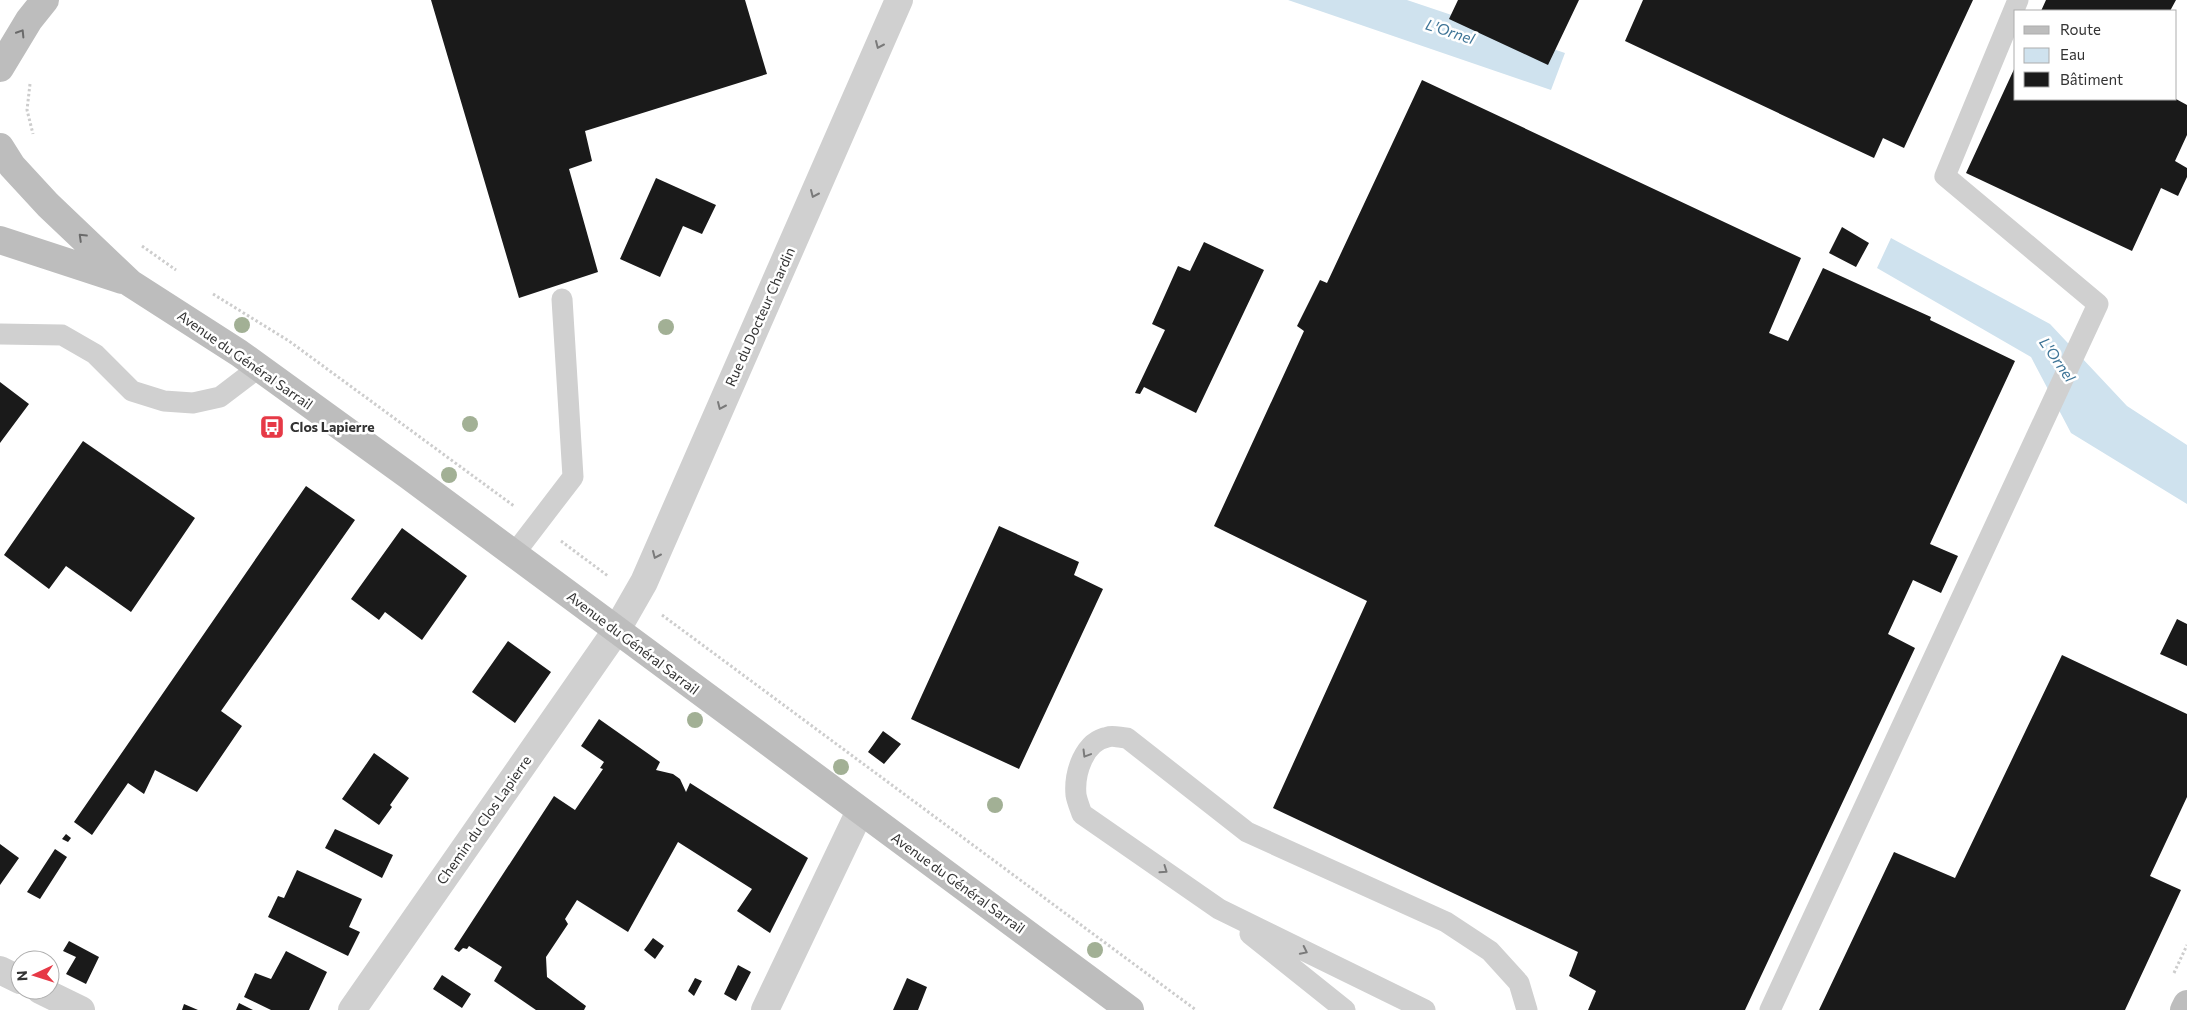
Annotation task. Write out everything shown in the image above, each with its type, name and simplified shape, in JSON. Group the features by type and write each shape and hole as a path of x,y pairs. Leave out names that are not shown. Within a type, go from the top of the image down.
{"main road":[{"path":"0,68 29,20 45,0"},
{"name":"Avenue du Général Sarrail","path":"0,147 12,166 48,205 130,283 258,368 514,554 1130,1010"},
{"name":"Avenue du Général Sarrail","path":"0,240 130,283"},
{"path":"2184,1010 2187,1004"}],"street":[{"name":"Rue du Docteur Chardin","path":"616,631 644,582 899,0"},
{"name":"Chemin du Clos Lapierre","path":"352,1010 616,631"},
{"path":"765,1010 860,811"},
{"path":"60,1000 81,1010"}],"lane":[{"path":"1770,1010 2098,304 1945,176 2018,0"},
{"path":"514,554 574,477 562,299"},
{"path":"0,334 62,335 95,354 132,391 164,401 193,403 220,397 258,368"},
{"path":"1345,1010 1219,909 1082,814 1076,795 1078,775 1084,754 1094,742 1108,736 1128,738 1247,832 1446,922 1490,951 1519,983 1527,1010"},
{"path":"1219,909 1425,1010"}],"water":[{"name":"L'Ornel","path":"1288,0 1407,0 1565,53 1551,90"},
{"name":"L'Ornel","path":"1891,238 2050,324 2127,406 2187,445 2187,504 2071,433 2031,357 1877,268"}],"building":[{"path":"431,0 745,0 767,74 585,131 592,161 569,169 598,272 519,298"},
{"path":"1458,0 1579,0 1548,65 1449,19"},
{"path":"1643,0 1973,0 1904,148 1883,138 1874,158 1625,41"},
{"path":"2046,0 2176,0 2171,10 2041,10"},
{"path":"2014,69 2014,100 2177,100 2187,105 2187,135 2175,161 2187,168 2187,177 2178,196 2161,188 2132,251 1966,173"},
{"path":"1422,80 1801,258 1769,333 1788,341 1823,268 1931,317 1930,320 2015,361 1930,544 1958,556 1941,593 1913,580 1888,634 1915,648 1745,1010 1588,1010 1596,991 1569,976 1578,952 1273,808 1367,601 1214,526 1304,331 1297,326 1320,280 1327,283"},
{"path":"656,178 716,205 702,234 683,226 660,277 620,259"},
{"path":"1842,227 1869,243 1856,267 1829,253"},
{"path":"1204,242 1264,270 1196,413 1144,387 1140,394 1135,393 1165,330 1152,324 1178,266 1190,271"},
{"path":"0,382 29,404 0,443"},
{"path":"83,441 195,518 131,612 66,566 49,589 4,555"},
{"path":"306,486 355,520 221,711 242,726 197,792 155,770 144,794 128,783 92,835 74,822"},
{"path":"999,526 1079,562 1074,575 1103,589 1019,769 911,719"},
{"path":"402,528 467,576 422,640 385,612 379,620 351,599"},
{"path":"2177,619 2187,624 2187,666 2160,654"},
{"path":"508,641 551,672 515,723 472,692"},
{"path":"2062,655 2187,714 2187,797 2150,876 2181,890 2125,1010 1819,1010 1894,852 1955,878"},
{"path":"599,719 660,762 656,770 673,774 680,779 686,792 690,783 808,858 770,933 737,911 752,889 678,842 628,932 577,900 565,919 568,924 546,957 547,977 586,1006 584,1010 536,1010 494,981 502,967 469,946 467,949 463,948 459,952 454,949 554,796 575,810 603,769 600,768 604,762 581,746"},
{"path":"883,731 901,744 884,764 868,752"},
{"path":"374,753 409,778 379,825 342,799"},
{"path":"335,829 393,855 382,878 325,848"},
{"path":"66,834 71,838 68,842 62,839"},
{"path":"0,844 19,858 0,885"},
{"path":"55,849 67,857 40,899 27,892"},
{"path":"297,870 362,899 349,927 360,932 348,956 268,917 278,896 284,898"},
{"path":"653,938 664,946 655,959 644,950"},
{"path":"69,941 99,957 86,984 66,974 76,957 63,951"},
{"path":"286,951 327,972 309,1010 271,1010 244,997 255,973 271,979"},
{"path":"738,965 751,972 736,1001 724,994"},
{"path":"442,975 471,994 462,1008 433,989"},
{"path":"695,978 702,981 694,996 688,991"},
{"path":"907,978 927,987 918,1010 893,1010"},
{"path":"239,1003 253,1010 236,1010"},
{"path":"184,1004 198,1010 182,1010"}],"place":[{"name":"Clos Lapierre","path":"272,427"}]}
